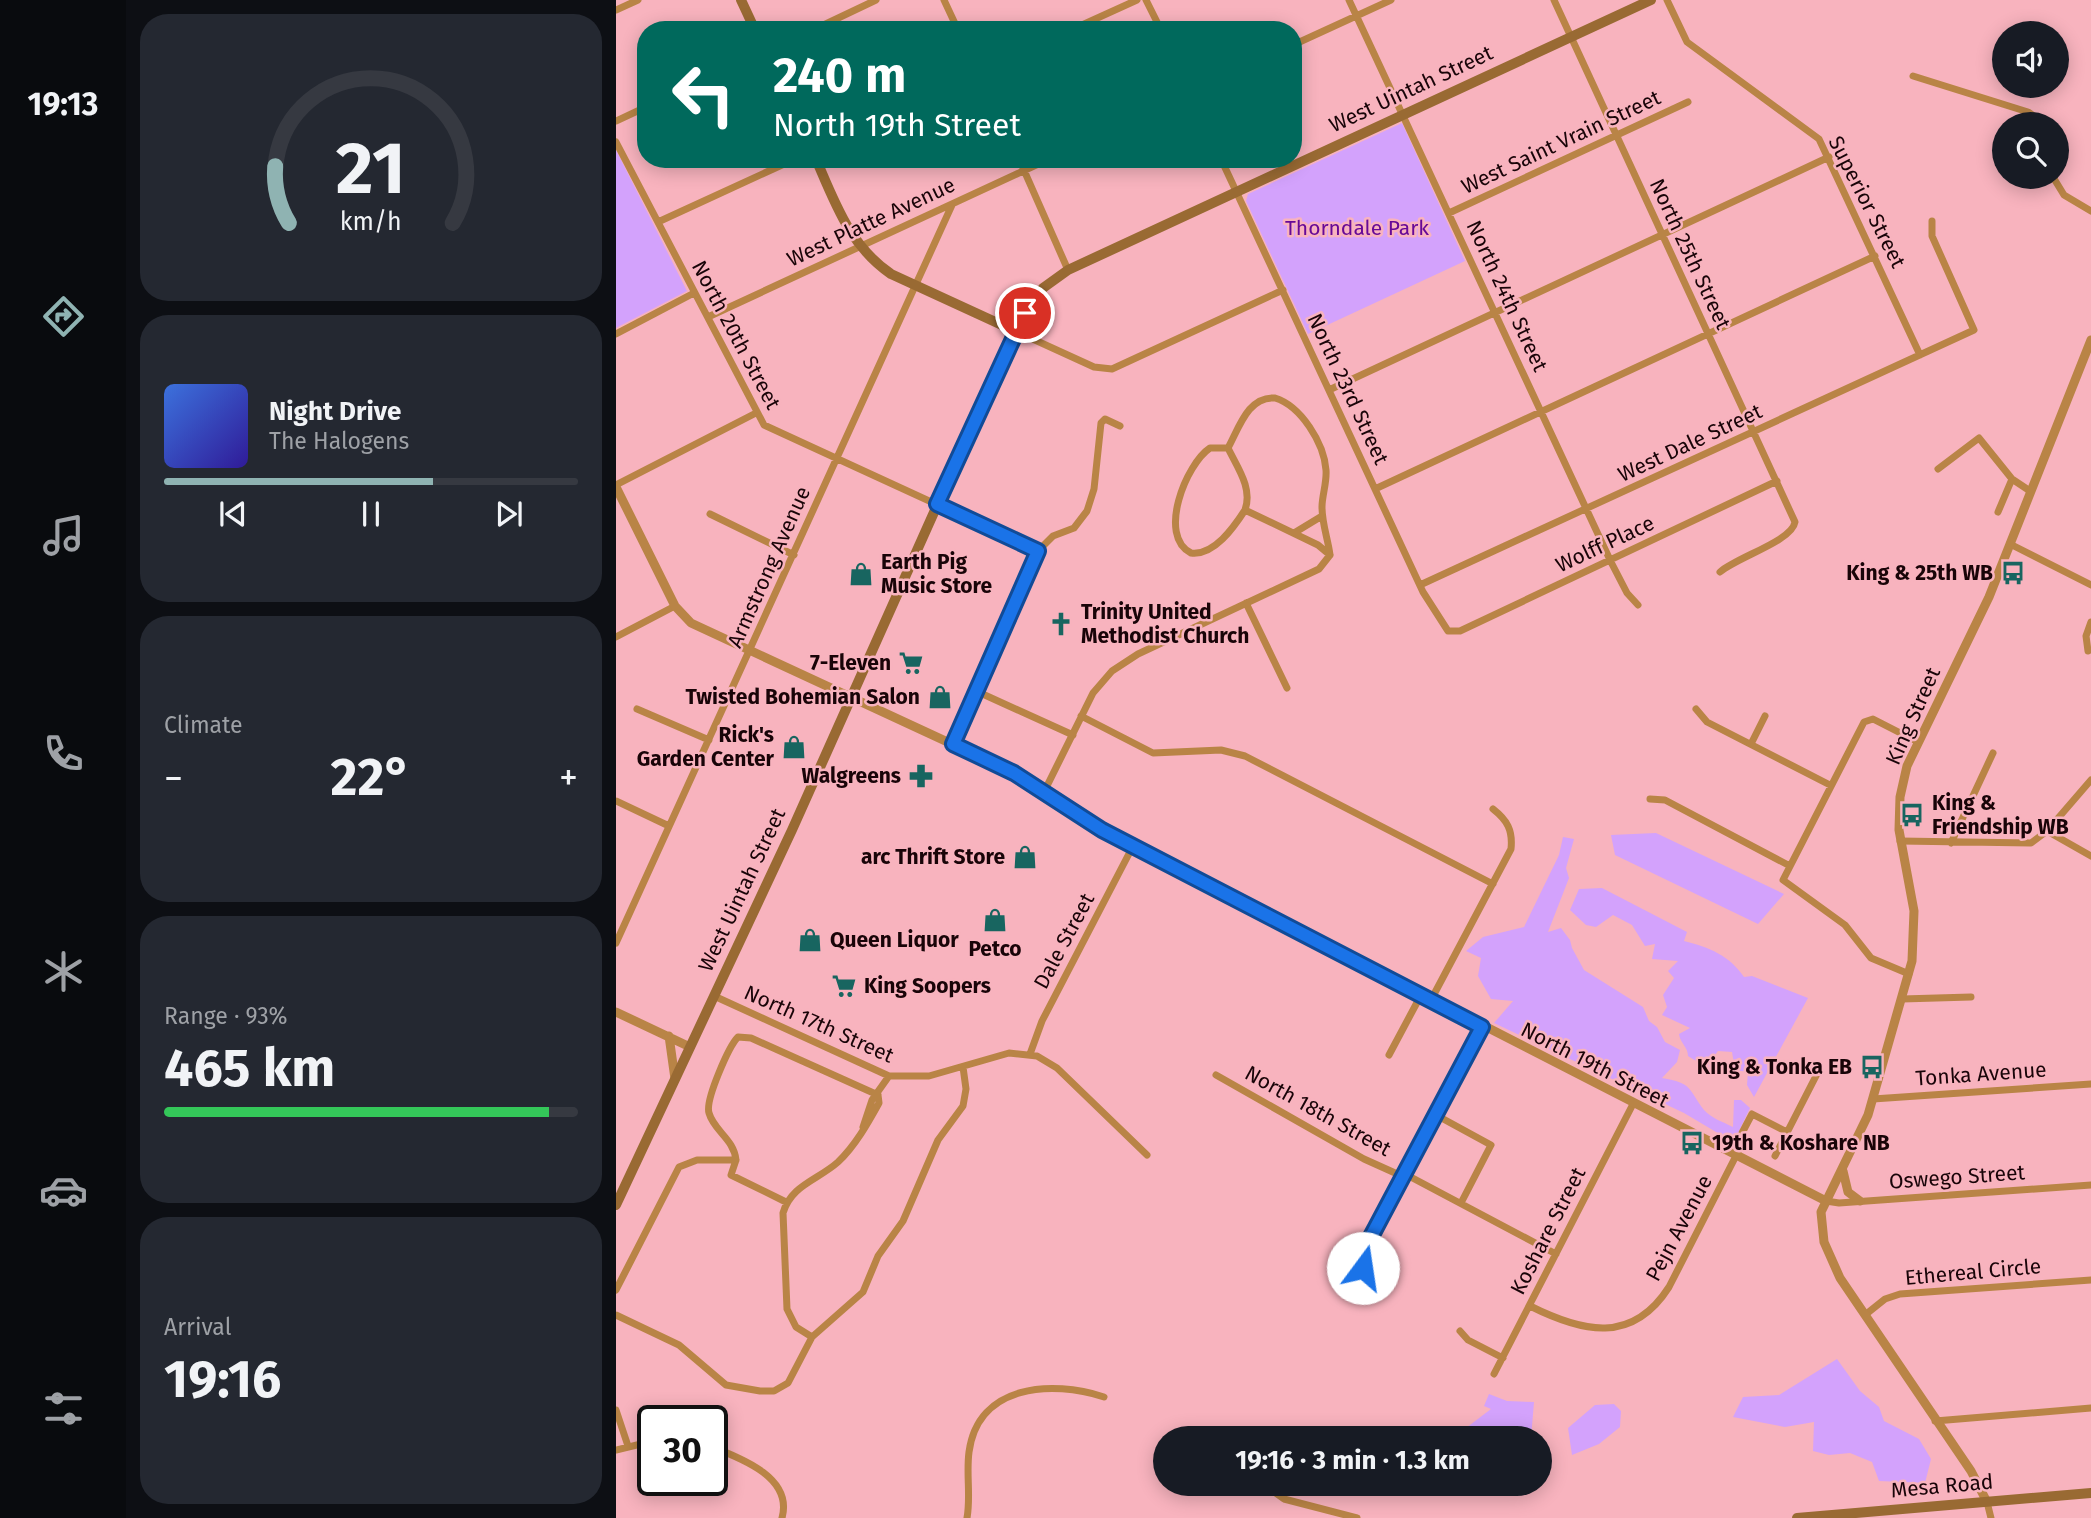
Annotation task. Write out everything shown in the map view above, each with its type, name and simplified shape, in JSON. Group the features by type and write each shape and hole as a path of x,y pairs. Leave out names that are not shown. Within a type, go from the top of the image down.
{"main road":[{"path":"740,0 750,21"},
{"name":"West Uintah Street","path":"1302,161 1651,0"},
{"path":"820,168 859,246 880,267 1015,331"},
{"name":"West Uintah Street","path":"616,1205 714,996 1015,331 1043,288 1068,270 1286,168"},
{"name":"Mesa Road","path":"1797,1518 2091,1493"}],"street":[{"path":"616,10 638,0"},
{"path":"832,21 876,0"},
{"path":"944,0 953,21"},
{"path":"1091,21 1137,0"},
{"path":"1146,0 1156,21"},
{"name":"North 24th Street","path":"1349,0 1611,562 1627,593 1638,605"},
{"path":"1302,42 1391,0"},
{"name":"North 25th Street","path":"1554,0 1795,522 1788,535 1733,561 1720,572"},
{"name":"Superior Street","path":"1667,0 1687,42 1819,139 1920,355"},
{"path":"1913,76 2028,112"},
{"name":"West Saint Vrain Street","path":"1449,213 1688,102"},
{"path":"616,121 637,111"},
{"name":"North 20th Street","path":"616,142 756,413 770,428 1038,551"},
{"path":"1329,390 1829,157"},
{"path":"657,222 775,168"},
{"path":"1023,168 1068,270"},
{"name":"West Platte Avenue","path":"708,317 1030,168"},
{"name":"North 23rd Street","path":"1225,168 1420,585 1447,631"},
{"path":"2060,189 2064,195 2091,211"},
{"name":"Armstrong Avenue","path":"616,943 952,205"},
{"name":"West Dale Street","path":"1420,585 1974,330 1932,236 1932,221"},
{"path":"1375,489 1875,256"},
{"path":"1015,331 1094,367 1107,369 1120,366 1283,290"},
{"path":"616,334 694,293"},
{"name":"King Street","path":"1826,1201 1864,1128 1909,974 1915,939 1914,911 1900,841 1903,780 1918,742 1989,597 2091,340"},
{"path":"1044,792 1098,686 1120,665 1319,569 1330,555 1322,516 1325,462 1305,419 1293,405 1275,398 1256,402 1228,448"},
{"path":"616,486 756,413"},
{"path":"953,744 1038,551 1053,536 1070,531 1083,518 1094,489 1101,423 1105,419 1120,426"},
{"path":"1938,469 1979,438 2012,479 2030,491"},
{"path":"1210,448 1228,448 1246,485 1248,501 1245,510 1222,538 1203,553 1191,553 1179,543 1175,534 1178,503 1195,466 1210,448"},
{"path":"1998,513 2012,479"},
{"name":"Wolff Place","path":"1447,631 1460,631 1611,562 1777,481"},
{"name":"North 19th Street","path":"616,486 675,606 691,623 1008,770 1079,817 1133,846 1826,1201"},
{"path":"1245,510 1318,545 1330,555"},
{"path":"710,514 794,555"},
{"path":"1294,533 1322,516"},
{"path":"2010,544 2091,585"},
{"path":"1247,603 1287,688"},
{"path":"616,637 675,606"},
{"path":"2088,651 2086,636 2091,622"},
{"path":"976,691 1073,735"},
{"path":"637,709 709,740"},
{"path":"1696,709 1707,722 1830,785"},
{"path":"1081,716 1153,753 1221,750 1237,752 1493,884"},
{"path":"1751,744 1765,716"},
{"path":"1909,974 1871,958 1845,925 1783,880 1830,785 1868,719 1918,742"},
{"path":"1951,843 1993,753"},
{"path":"1900,841 2024,844 2037,840 2080,788 2091,780"},
{"path":"1650,799 1665,800 1790,866"},
{"path":"616,801 668,826"},
{"path":"1431,1000 1493,884 1512,840 1506,820 1493,809"},
{"path":"2047,831 2091,856"},
{"name":"Dale Street","path":"1030,1054 1045,1015 1133,846"},
{"path":"1389,1055 1421,995"},
{"name":"North 17th Street","path":"714,996 889,1076 918,1078 1009,1053 1030,1054"},
{"path":"1902,999 1971,997"},
{"path":"616,1012 690,1047"},
{"path":"1382,1292 1367,1279 1362,1257 1482,1027"},
{"path":"668,1037 675,1079"},
{"path":"786,1202 731,1175 736,1160 733,1146 708,1112 710,1098 735,1040 738,1037 751,1038 878,1095"},
{"path":"1030,1054 1051,1064 1067,1077 1147,1155"},
{"path":"616,1315 679,1345 726,1385 774,1391 788,1383 799,1367 812,1337 863,1292 882,1249 903,1221 938,1140 964,1102 966,1089 963,1066"},
{"path":"1775,1156 1816,1074"},
{"name":"North 18th Street","path":"1216,1075 1364,1159 1461,1203 1556,1254"},
{"path":"812,1337 796,1327 787,1308 783,1213 786,1202 796,1190 838,1161 863,1127 872,1100 889,1076"},
{"name":"Tonka Avenue","path":"1873,1099 2091,1084"},
{"name":"Koshare Street","path":"1494,1374 1633,1104"},
{"name":"Pejn Avenue","path":"1530,1306 1586,1329 1620,1326 1650,1310 1669,1287 1736,1156 1752,1114 1787,1132"},
{"path":"1436,1115 1491,1145 1461,1203"},
{"path":"616,1290 679,1167 697,1160 736,1160"},
{"path":"1843,1170 1848,1192 1860,1201"},
{"name":"Oswego Street","path":"1826,1201 2091,1185"},
{"path":"1826,1201 1821,1217 1824,1242 1840,1278 1971,1471 1987,1502 1991,1518"},
{"name":"Ethereal Circle","path":"1865,1315 1885,1299 1900,1294 2091,1280"},
{"path":"1460,1331 1468,1340 1503,1358"},
{"path":"967,1518 969,1452 977,1427 992,1407 1013,1393 1027,1389 1068,1390 1104,1397"},
{"path":"1935,1421 2091,1408"},
{"path":"616,1410 628,1446"},
{"path":"616,1450 637,1444"},
{"path":"728,1456 774,1480 784,1500 782,1518"},
{"path":"1280,1496 1357,1518"}],"green space":[{"name":"Thorndale Park","path":"1402,123 1465,261 1308,334 1246,201 1248,194"},
{"path":"616,150 687,291 616,328"},
{"path":"1656,833 1784,894 1758,924 1615,855 1611,835"},
{"path":"1563,837 1574,839 1566,868 1569,878 1548,932 1561,928 1570,940 1584,970 1643,1007 1649,1021 1657,1027 1665,1042 1680,1050 1677,1062 1662,1078 1685,1085 1707,1113 1733,1127 1734,1100 1741,1100 1750,1108 1739,1131 1738,1145 1684,1113 1494,1023 1513,1001 1491,999 1478,976 1481,958 1466,951 1483,937 1524,927 1559,855"},
{"path":"1602,888 1687,932 1684,941 1718,953 1732,963 1744,977 1752,976 1808,998 1754,1097 1747,1085 1748,1072 1735,1070 1732,1052 1718,1051 1711,1060 1715,1064 1714,1070 1705,1066 1688,1056 1680,1037 1679,1034 1690,1028 1662,1015 1667,1007 1663,995 1674,978 1668,971 1678,961 1652,959 1655,944 1645,946 1632,925 1613,915 1596,927 1586,925 1570,910 1579,889"},
{"path":"1837,1359 1860,1391 1879,1407 1884,1421 1919,1439 1931,1459 1925,1483 1879,1481 1872,1462 1850,1453 1829,1455 1813,1451 1814,1422 1785,1427 1733,1417 1743,1397 1779,1395"},
{"path":"1489,1394 1507,1401 1534,1402 1532,1426 1469,1426 1491,1409 1484,1406"},
{"path":"1614,1404 1621,1411 1620,1427 1599,1444 1572,1455 1568,1428 1595,1405"}],"place":[{"name":"King & 25th WB","path":"2013,573"},
{"name":"Earth Pig Music Store","path":"861,574"},
{"name":"Trinity United Methodist Church","path":"1061,624"},
{"name":"7-Eleven","path":"911,663"},
{"name":"Twisted Bohemian Salon","path":"940,697"},
{"name":"Rick's Garden Center","path":"794,747"},
{"name":"Walgreens","path":"921,776"},
{"name":"King & Friendship WB","path":"1912,815"},
{"name":"arc Thrift Store","path":"1025,857"},
{"name":"Petco","path":"995,920"},
{"name":"Queen Liquor","path":"810,940"},
{"name":"King Soopers","path":"844,986"},
{"name":"King & Tonka EB","path":"1872,1067"},
{"name":"19th & Koshare NB","path":"1692,1143"}],"route":[{"path":"1025,313 937,504 1038,551 953,744 1014,773 1102,830 1482,1027 1365,1248 1363,1268"}]}
